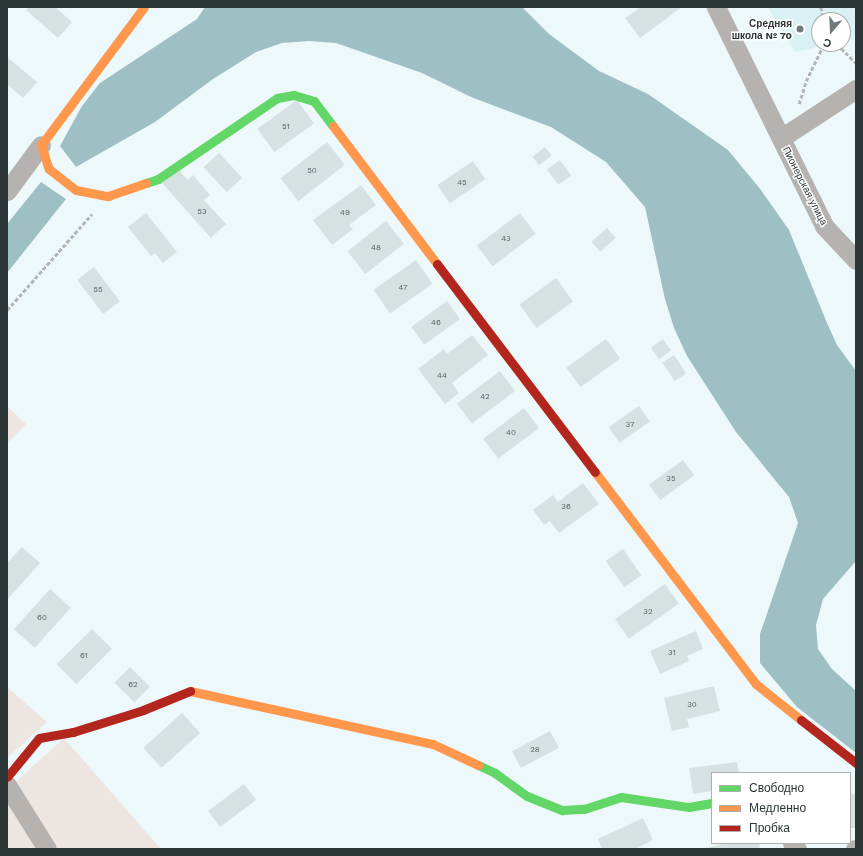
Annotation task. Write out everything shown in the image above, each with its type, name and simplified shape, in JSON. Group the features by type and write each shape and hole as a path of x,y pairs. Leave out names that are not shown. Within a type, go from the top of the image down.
{"street":[{"path":"7,191 144,7"},
{"name":"Пионерская улица","path":"716,7 765,104 788,134 824,226 856,260"},
{"path":"788,134 856,89"},
{"path":"41,145 49,169 76,190 108,196 158,179 278,98 294,95 314,101 756,684 856,763"},
{"path":"7,777 38,738 80,730 143,710 188,691 433,744 495,773 527,796 562,810 584,809 621,797 689,807 711,803"},
{"path":"7,784 47,849"}],"path":[{"path":"788,134 806,81 820,52"},
{"path":"844,52 856,63"},
{"path":"7,310 108,196"}],"shaded area":[{"path":"205,7 522,7 549,34 599,71 648,94 728,150 761,190 789,230 837,345 856,371 856,561 823,599 816,625 818,649 832,669 856,691 856,753 797,707 760,663 760,634 798,523 789,497 736,432 687,356 674,328 665,299 645,207 606,162 551,127 471,97 422,73 336,43 309,41 282,43 256,52 213,79 155,122 76,167 60,146 82,106 100,83 197,19"},
{"name":"Средняя школа № 70","path":"768,7 856,7 856,39 851,40 851,12 811,12 811,49 795,52"},
{"path":"41,182 66,199 7,273 7,224"},
{"path":"7,406 26,424 7,444"},
{"path":"7,687 47,722 7,758"},
{"path":"64,738 161,849 7,849 7,790"}],"building":[{"path":"29,7 55,7 72,22 58,38 26,10"},
{"path":"641,7 682,7 640,38 625,18"},
{"path":"7,57 37,82 23,98 7,84"},
{"path":"297,100 314,123 274,152 257,129"},
{"path":"327,142 345,165 298,201 281,178"},
{"path":"545,147 552,156 539,166 532,157"},
{"path":"219,153 242,178 227,192 204,167"},
{"path":"560,160 571,175 558,185 547,169"},
{"path":"473,161 485,179 450,203 437,185"},
{"path":"178,169 188,180 193,175 210,195 204,200 226,224 211,238 162,183"},
{"path":"361,185 376,205 349,225 353,229 332,245 313,220"},
{"path":"146,213 177,252 163,263 155,253 151,256 128,227"},
{"path":"520,213 536,234 493,266 477,245"},
{"path":"386,221 404,244 365,274 347,251"},
{"path":"607,228 616,238 600,252 591,242"},
{"path":"416,260 433,284 390,314 373,290"},
{"path":"94,267 120,301 103,314 77,280"},
{"path":"556,278 573,301 537,328 520,304"},
{"path":"447,301 460,319 424,345 411,327"},
{"path":"472,335 488,355 452,383 459,393 445,404 418,369 444,349 447,354"},
{"path":"606,339 620,358 580,387 566,368"},
{"path":"663,339 671,350 659,359 651,348"},
{"path":"674,355 686,373 675,381 662,363"},
{"path":"500,371 515,391 472,423 457,403"},
{"path":"639,406 650,422 620,443 609,427"},
{"path":"524,408 539,428 498,459 483,439"},
{"path":"683,460 694,475 660,500 649,485"},
{"path":"583,483 599,504 559,533 550,521 544,525 533,510 553,495 558,502"},
{"path":"22,547 40,563 7,600 7,563"},
{"path":"623,549 641,575 624,587 606,561"},
{"path":"665,584 679,604 629,639 615,619"},
{"path":"50,589 71,608 35,648 14,629"},
{"path":"92,629 112,649 76,684 57,664"},
{"path":"696,631 703,649 687,656 689,661 660,674 650,651"},
{"path":"130,667 150,687 134,702 114,683"},
{"path":"714,686 720,711 687,719 689,727 672,731 664,698"},
{"path":"182,713 200,733 161,768 143,748"},
{"path":"550,731 559,748 521,768 512,751"},
{"path":"737,762 739,772 711,772 711,791 693,794 689,768"},
{"path":"244,784 256,800 220,827 208,811"},
{"path":"851,794 856,794 856,828 851,828"},
{"path":"643,818 653,840 635,849 602,849 598,839"},
{"path":"722,844 759,844 760,849 702,849"}],"traffic: fast":[{"path":"146,183 158,179 277,98 294,95 314,101 333,126"},
{"path":"478,765 495,773 527,796 562,810 584,809 621,797 689,807 711,803"}],"traffic: slow":[{"path":"144,7 41,145 49,169 76,190 108,196 146,183"},
{"path":"333,126 437,264"},
{"path":"595,472 756,684 801,720"},
{"path":"190,691 433,744 478,765"}],"traffic: jam":[{"path":"437,264 595,472"},
{"path":"7,777 39,738 73,732 143,710 190,691"},
{"path":"801,720 856,763"}],"place":[{"name":"Средняя школа № 70","path":"800,29"}]}
